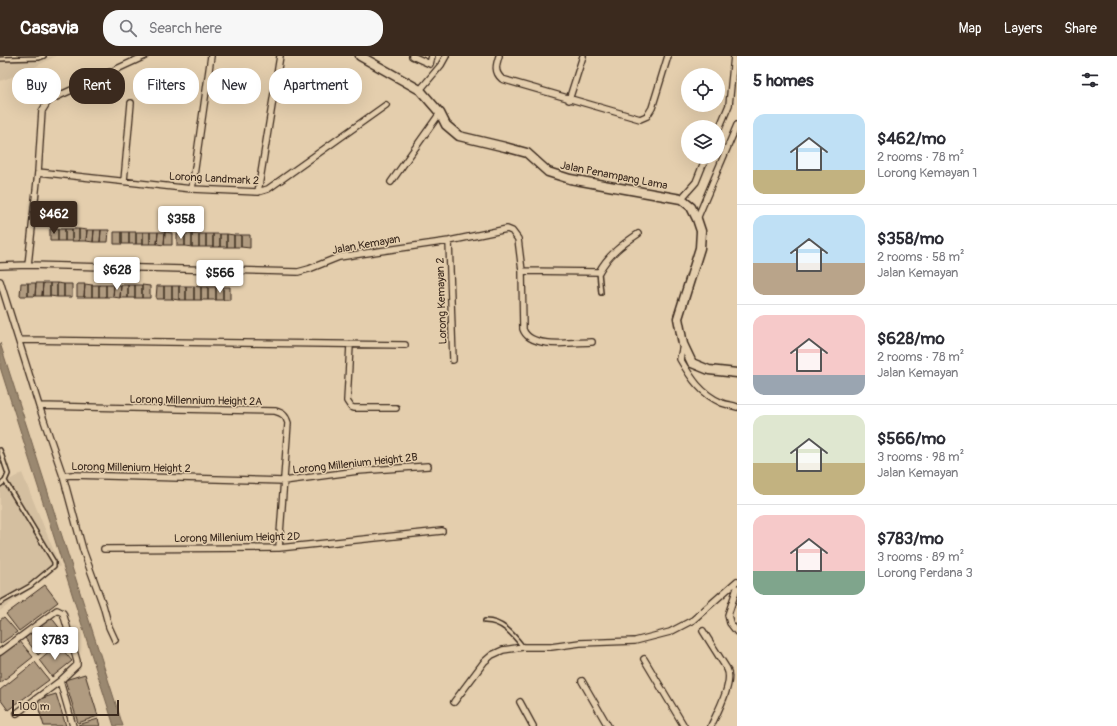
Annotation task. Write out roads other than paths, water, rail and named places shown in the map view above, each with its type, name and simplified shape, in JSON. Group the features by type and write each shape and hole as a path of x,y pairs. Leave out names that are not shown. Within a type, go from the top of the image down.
{"main road":[{"name":"Jalan Penampang Lama","path":"360,56 420,90 440,113 446,125 459,136 527,153 548,172 570,179 681,199 691,207 698,219 701,231 700,248 678,318 683,344 692,363 708,370 737,373"}],"street":[{"path":"28,265 38,172 42,111 47,102 145,56"},
{"path":"192,189 211,56"},
{"path":"258,192 280,56"},
{"path":"412,56 430,64 432,56"},
{"path":"420,90 441,65 446,56"},
{"path":"499,56 496,72 502,79 569,100 640,119 647,116 652,108 668,56"},
{"path":"569,100 583,56"},
{"path":"723,120 729,105 734,56"},
{"path":"124,181 131,103"},
{"name":"Lorong Landmark 2","path":"38,172 192,189 258,192 268,189 386,105"},
{"path":"391,182 440,113"},
{"path":"698,219 737,125"},
{"path":"681,199 696,182 703,164"},
{"name":"Jalan Kemayan","path":"0,266 28,265 298,272 339,257 449,242 507,229 512,231 518,239 522,271 523,330 525,334 531,340 549,344 592,342"},
{"path":"522,271 599,272 604,262 613,253 638,234"},
{"name":"Lorong Kemayan 2","path":"449,242 454,360"},
{"name":"Lorong Millenium Height 2","path":"0,280 39,406 63,476 284,481"},
{"path":"19,340 406,345"},
{"path":"683,344 680,360 692,380 707,395 722,403 737,408"},
{"path":"350,345 348,404 354,408 396,408"},
{"name":"Lorong Millennium Height 2A","path":"39,406 280,412 284,415 288,423 284,481"},
{"name":"Lorong Millenium Height 2B","path":"284,481 358,470 428,466"},
{"path":"63,476 83,550 103,605 109,627 115,640"},
{"path":"279,548 284,481"},
{"name":"Lorong Millenium Height 2D","path":"104,549 279,548 442,531"},
{"path":"454,702 481,666 488,659 503,650 523,646 547,647 580,642 635,641 670,632 693,620 737,580"},
{"path":"737,588 728,615 730,623 737,632"},
{"path":"0,652 57,610 63,613 77,665 60,681 17,713"},
{"path":"703,631 730,676 725,693 711,726"},
{"path":"644,659 684,726"},
{"path":"60,681 73,726"},
{"path":"582,681 608,726"},
{"path":"520,702 533,726"}],"lane":[{"path":"0,59 38,58 44,56"},
{"path":"599,272 601,293"},
{"path":"0,450 8,474 0,485"},
{"path":"0,603 30,586 54,566 54,562 4,481"},
{"path":"485,621 495,622 508,629 523,646"}]}
